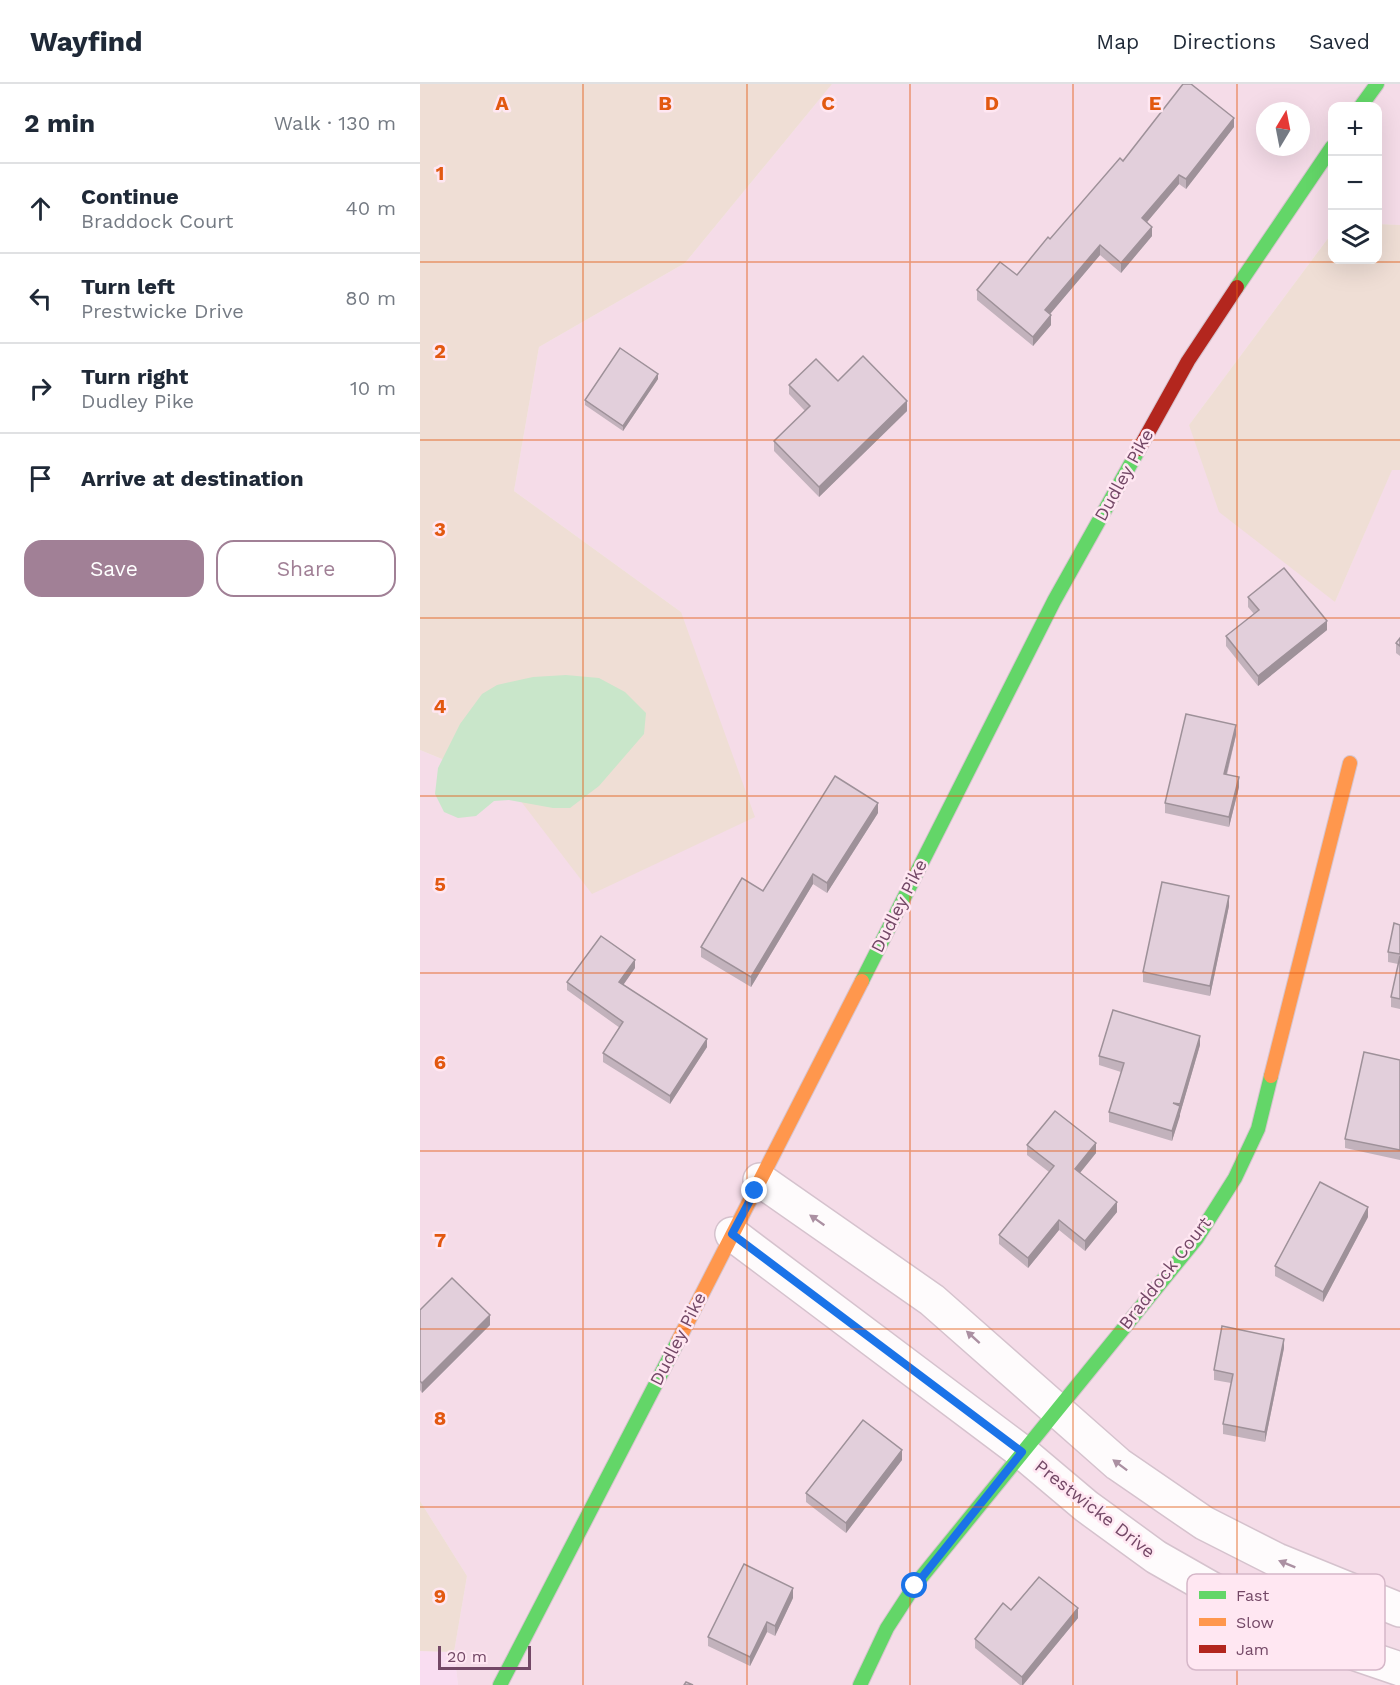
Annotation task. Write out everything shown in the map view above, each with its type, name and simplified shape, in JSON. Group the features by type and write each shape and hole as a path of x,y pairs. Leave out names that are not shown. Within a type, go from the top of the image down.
{"street":[{"path":"1364,102 1377,84"},
{"name":"Dudley Pike","path":"500,1685 1054,601 1188,362 1328,153"},
{"name":"Braddock Court","path":"860,1685 887,1628 915,1586 1197,1238 1235,1178 1258,1129 1350,763"},
{"path":"760,1180 932,1300 1055,1411 1118,1464 1204,1523 1277,1560 1311,1574"},
{"name":"Prestwicke Drive","path":"732,1234 1022,1452 1086,1506 1156,1557 1187,1575"},
{"path":"1385,1604 1400,1610"},
{"name":"Prestwicke Drive","path":"1385,1664 1400,1669"}],"shaded area":[{"path":"420,84 832,84 685,263 539,347 514,491 681,612 755,817 592,894 510,787 420,750"},
{"path":"832,84 1400,84 1400,225 1382,224 1382,102 1328,102 1328,238 1189,425 1335,602 1392,469 1400,470 1400,1685 458,1685 454,1652 467,1576 420,1501 420,750 510,787 681,612 514,491 539,347 685,263"},
{"path":"1382,224 1400,225 1400,470 1392,470 1335,602 1219,512 1189,425 1328,238 1328,264 1382,264"},
{"path":"566,675 599,678 625,692 646,713 644,734 599,786 570,808 553,808 509,800 494,801 476,816 458,818 444,812 435,794 438,768 460,724 482,694 497,685 533,677"},
{"path":"420,1501 467,1576 454,1652 420,1651"},
{"path":"420,1651 454,1652 458,1685 420,1685"}],"building":[{"path":"1183,84 1191,84 1234,118 1186,179 1179,175 1142,218 1152,227 1121,263 1100,245 1045,310 1051,315 1033,337 977,290 1000,262 1017,275 1048,237 1050,239 1120,158 1123,161"},
{"path":"620,348 658,374 623,426 585,400"},
{"path":"863,356 907,401 819,487 774,441 810,406 789,385 816,359 838,381"},
{"path":"1284,568 1327,621 1258,676 1226,636 1259,610 1248,597"},
{"path":"1186,714 1236,725 1224,774 1239,777 1229,817 1165,803"},
{"path":"835,776 878,803 827,883 813,874 751,977 701,947 742,878 763,891"},
{"path":"1162,882 1229,896 1210,986 1143,972"},
{"path":"1394,923 1400,925 1400,954 1388,952"},
{"path":"601,936 635,960 619,982 707,1039 670,1096 603,1053 623,1022 567,982"},
{"path":"1400,956 1400,999 1391,997"},
{"path":"1113,1010 1200,1036 1180,1104 1173,1103 1180,1106 1172,1131 1109,1112 1124,1063 1099,1056"},
{"path":"1364,1052 1400,1060 1400,1150 1345,1139"},
{"path":"1055,1111 1096,1143 1075,1169 1117,1202 1085,1241 1059,1220 1028,1258 999,1235 1054,1166 1027,1145"},
{"path":"1320,1182 1368,1207 1323,1292 1275,1266"},
{"path":"452,1278 490,1315 422,1383 420,1381 420,1310"},
{"path":"1222,1326 1284,1339 1265,1432 1223,1424 1233,1374 1214,1370"},
{"path":"863,1420 902,1450 846,1523 806,1493"},
{"path":"744,1564 793,1588 775,1626 767,1622 750,1657 708,1637"},
{"path":"1039,1577 1078,1608 1022,1677 975,1639 1003,1603 1011,1610"}],"traffic: fast":[{"path":"1364,102 1377,84"},
{"path":"1237,287 1328,153"},
{"path":"862,981 1054,601 1139,449"},
{"path":"860,1685 887,1628 915,1585 1197,1238 1235,1178 1258,1129 1271,1076"},
{"path":"500,1685 678,1341"}],"traffic: slow":[{"path":"1271,1076 1350,763"},
{"path":"678,1341 862,981"}],"traffic: jam":[{"path":"1139,449 1188,361 1237,287"}],"route":[{"path":"755,1191 732,1234 1022,1452 915,1586"}]}
